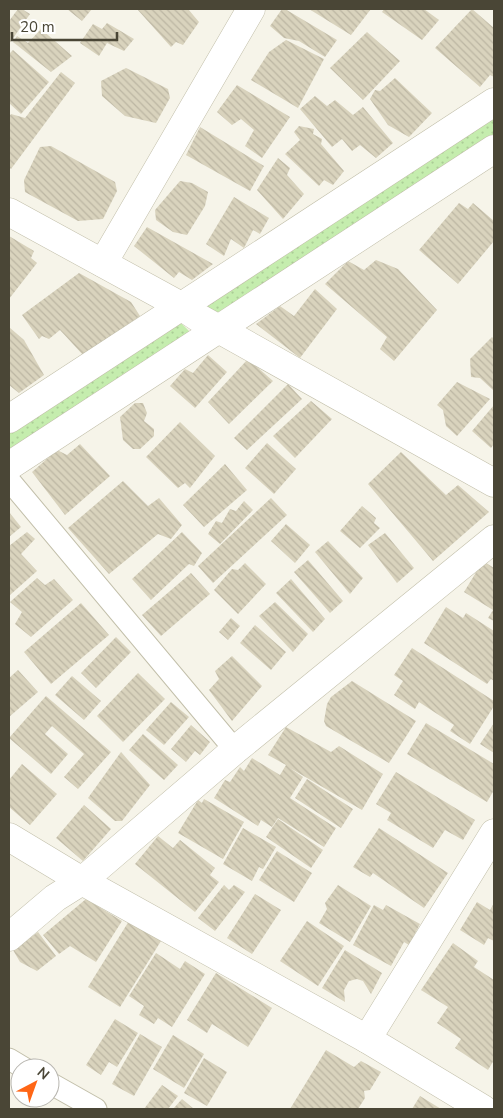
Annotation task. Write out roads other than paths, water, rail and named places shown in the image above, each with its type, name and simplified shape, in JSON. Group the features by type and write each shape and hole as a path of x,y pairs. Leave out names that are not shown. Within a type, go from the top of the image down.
{"street":[{"path":"103,263 251,9"},
{"path":"9,419 494,102"},
{"path":"9,466 494,149"},
{"path":"9,212 181,306 199,318 494,483"},
{"path":"9,938 55,898 82,881 235,750 494,539"},
{"path":"367,1039 494,833"},
{"path":"9,837 82,881 367,1039 483,1109"}],"lane":[{"path":"9,480 235,750"},
{"path":"60,1089 96,1109"}]}
